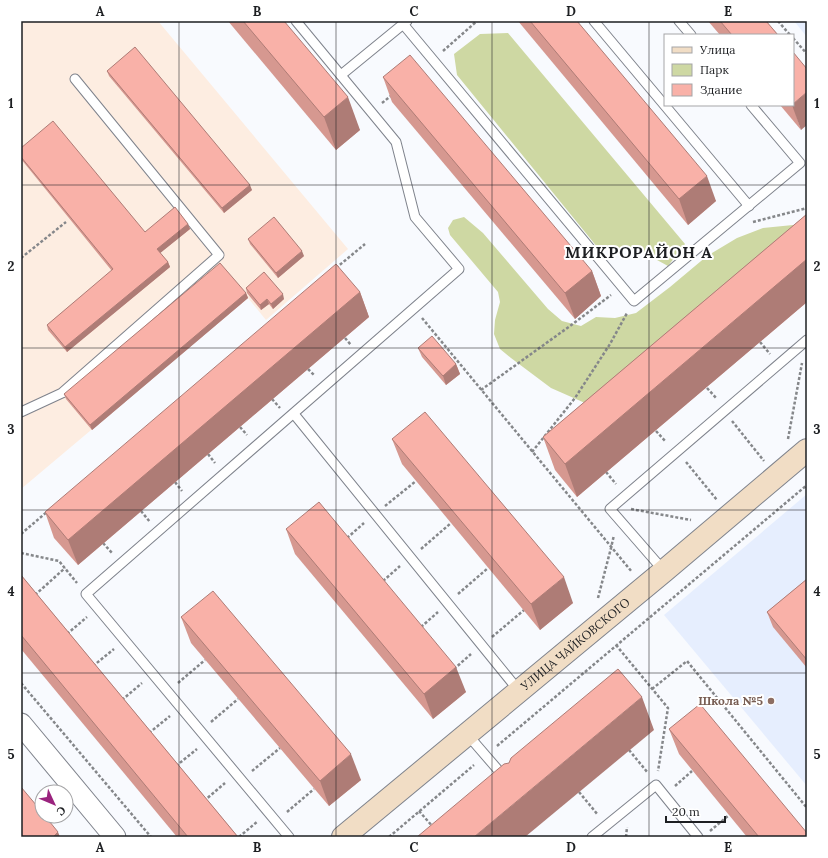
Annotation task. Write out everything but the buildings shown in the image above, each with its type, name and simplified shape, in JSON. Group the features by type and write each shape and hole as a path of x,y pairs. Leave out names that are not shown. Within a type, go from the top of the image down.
{"main road":[{"name":"УЛИЦА ЧАЙКОВСКОГО","path":"343,837 664,571 797,448"}],"street":[{"path":"21,724 115,837"}],"lane":[{"path":"289,837 86,594 459,269 415,217 396,142 296,21"},
{"path":"594,21 664,105"},
{"path":"679,21 690,34"},
{"path":"341,75 405,22 634,301 749,206 804,164 751,106"},
{"path":"21,412 62,393 219,255 75,79"},
{"path":"665,106 749,206"},
{"path":"664,571 610,509 807,340"},
{"path":"294,414 519,691"},
{"path":"467,734 512,785"},
{"path":"592,837 656,784 698,837"}],"path":[{"path":"778,21 789,34"},
{"path":"794,39 807,54"},
{"path":"720,230 807,208"},
{"path":"22,257 66,222"},
{"path":"334,268 365,244"},
{"path":"481,390 570,326 622,286"},
{"path":"532,452 575,398 610,344 634,301"},
{"path":"414,309 633,574"},
{"path":"797,448 807,340"},
{"path":"724,411 766,463"},
{"path":"677,451 719,502"},
{"path":"389,837 807,485"},
{"path":"614,506 696,521"},
{"path":"21,534 51,509"},
{"path":"598,598 612,548 617,517"},
{"path":"21,553 59,561 86,594"},
{"path":"30,599 65,568"},
{"path":"62,639 98,608"},
{"path":"89,670 124,639"},
{"path":"616,645 668,708 656,784"},
{"path":"168,692 205,660"},
{"path":"652,689 687,661 807,808"},
{"path":"117,704 153,674"},
{"path":"21,683 151,837"},
{"path":"201,731 238,699"},
{"path":"144,738 180,707"},
{"path":"171,770 208,740"},
{"path":"199,805 280,748"},
{"path":"629,750 656,784"},
{"path":"664,795 692,771"},
{"path":"276,822 314,789"},
{"path":"579,792 607,825"},
{"path":"419,811 438,832"},
{"path":"239,837 268,812"},
{"path":"708,833 729,815"}],"shaded area":[{"path":"21,21 158,21 348,249 266,320 248,298 21,489"},
{"path":"794,21 807,21 807,37"},
{"name":"Школа №5","path":"807,494 807,786 664,615"}],"green space":[{"path":"508,33 685,244 668,266 635,248 598,248 457,75 454,54 480,34"},
{"path":"464,217 483,233 548,309 562,321 581,326 596,317 615,318 636,313 707,256 737,238 763,228 803,224 585,403 551,388 500,349 494,334 495,320 500,302 498,292 450,235 448,228 453,220"}],"place":[{"name":"Школа №5","path":"771,701"}],"district":[{"name":"МИКРОРАЙОН А","path":"639,252"}]}
